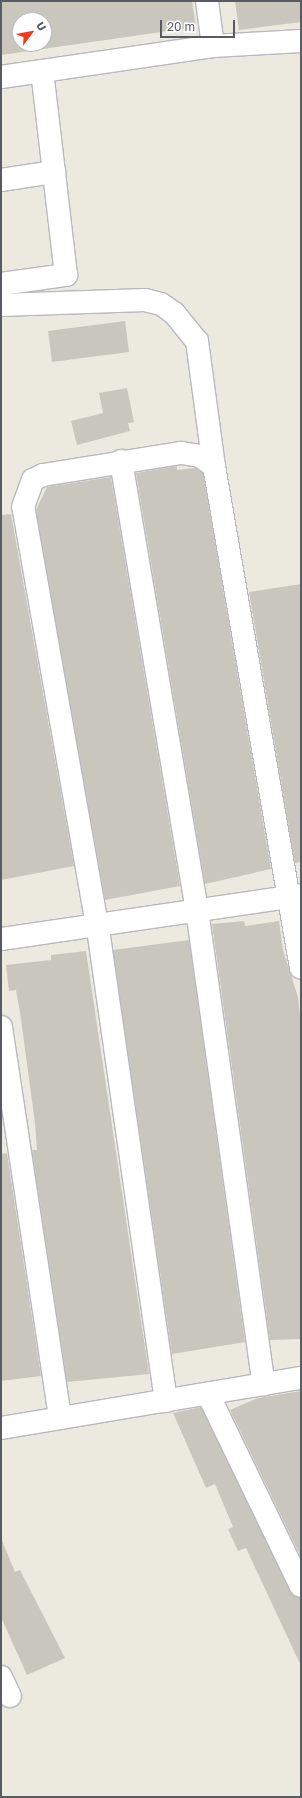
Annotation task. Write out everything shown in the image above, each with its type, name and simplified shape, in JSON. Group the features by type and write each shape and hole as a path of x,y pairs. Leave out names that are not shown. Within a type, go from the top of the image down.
{"street":[{"path":"207,1 213,46"},
{"path":"1,77 213,46 301,41"},
{"path":"1,284 66,275 42,71"},
{"path":"1,180 54,172"},
{"path":"1,305 145,300 174,313 197,342 214,466 296,896 301,968"},
{"path":"166,1401 98,925 23,507 28,486 43,475 121,461 192,453 214,466"},
{"path":"121,461 197,910 264,1384"},
{"path":"1,939 296,896"},
{"path":"1,1027 60,1418"},
{"path":"1,1428 301,1378"},
{"path":"208,1394 301,1586"}],"building":[{"path":"1,1 192,1 196,27 52,48 52,12 12,12 12,52 22,52 1,55"},
{"path":"235,1 301,1 301,22 239,30"},
{"path":"125,321 129,352 52,362 48,331"},
{"path":"127,388 134,422 128,423 130,431 77,445 71,421 103,413 99,393"},
{"path":"177,466 177,470 195,468 203,473 271,869 205,884 136,473"},
{"path":"111,477 180,886 105,900 36,510 47,487"},
{"path":"11,514 74,866 1,880 1,515"},
{"path":"301,584 301,862 295,863 249,592"},
{"path":"244,921 245,926 279,921 283,950 298,997 301,1025 301,1339 270,1340 212,924"},
{"path":"189,940 245,1342 172,1354 113,950"},
{"path":"86,951 149,1374 67,1382 32,1150 37,1150 35,1123 20,1012 16,990 9,991 6,965 51,960 51,955"},
{"path":"7,1153 41,1376 1,1381 1,1154"},
{"path":"301,1391 301,1557 230,1410 258,1398"},
{"path":"201,1407 290,1591 301,1598 301,1666 246,1548 238,1551 228,1529 233,1527 215,1484 206,1488 173,1413"},
{"path":"1,1538 15,1572 20,1570 65,1658 27,1675 1,1617"}]}
